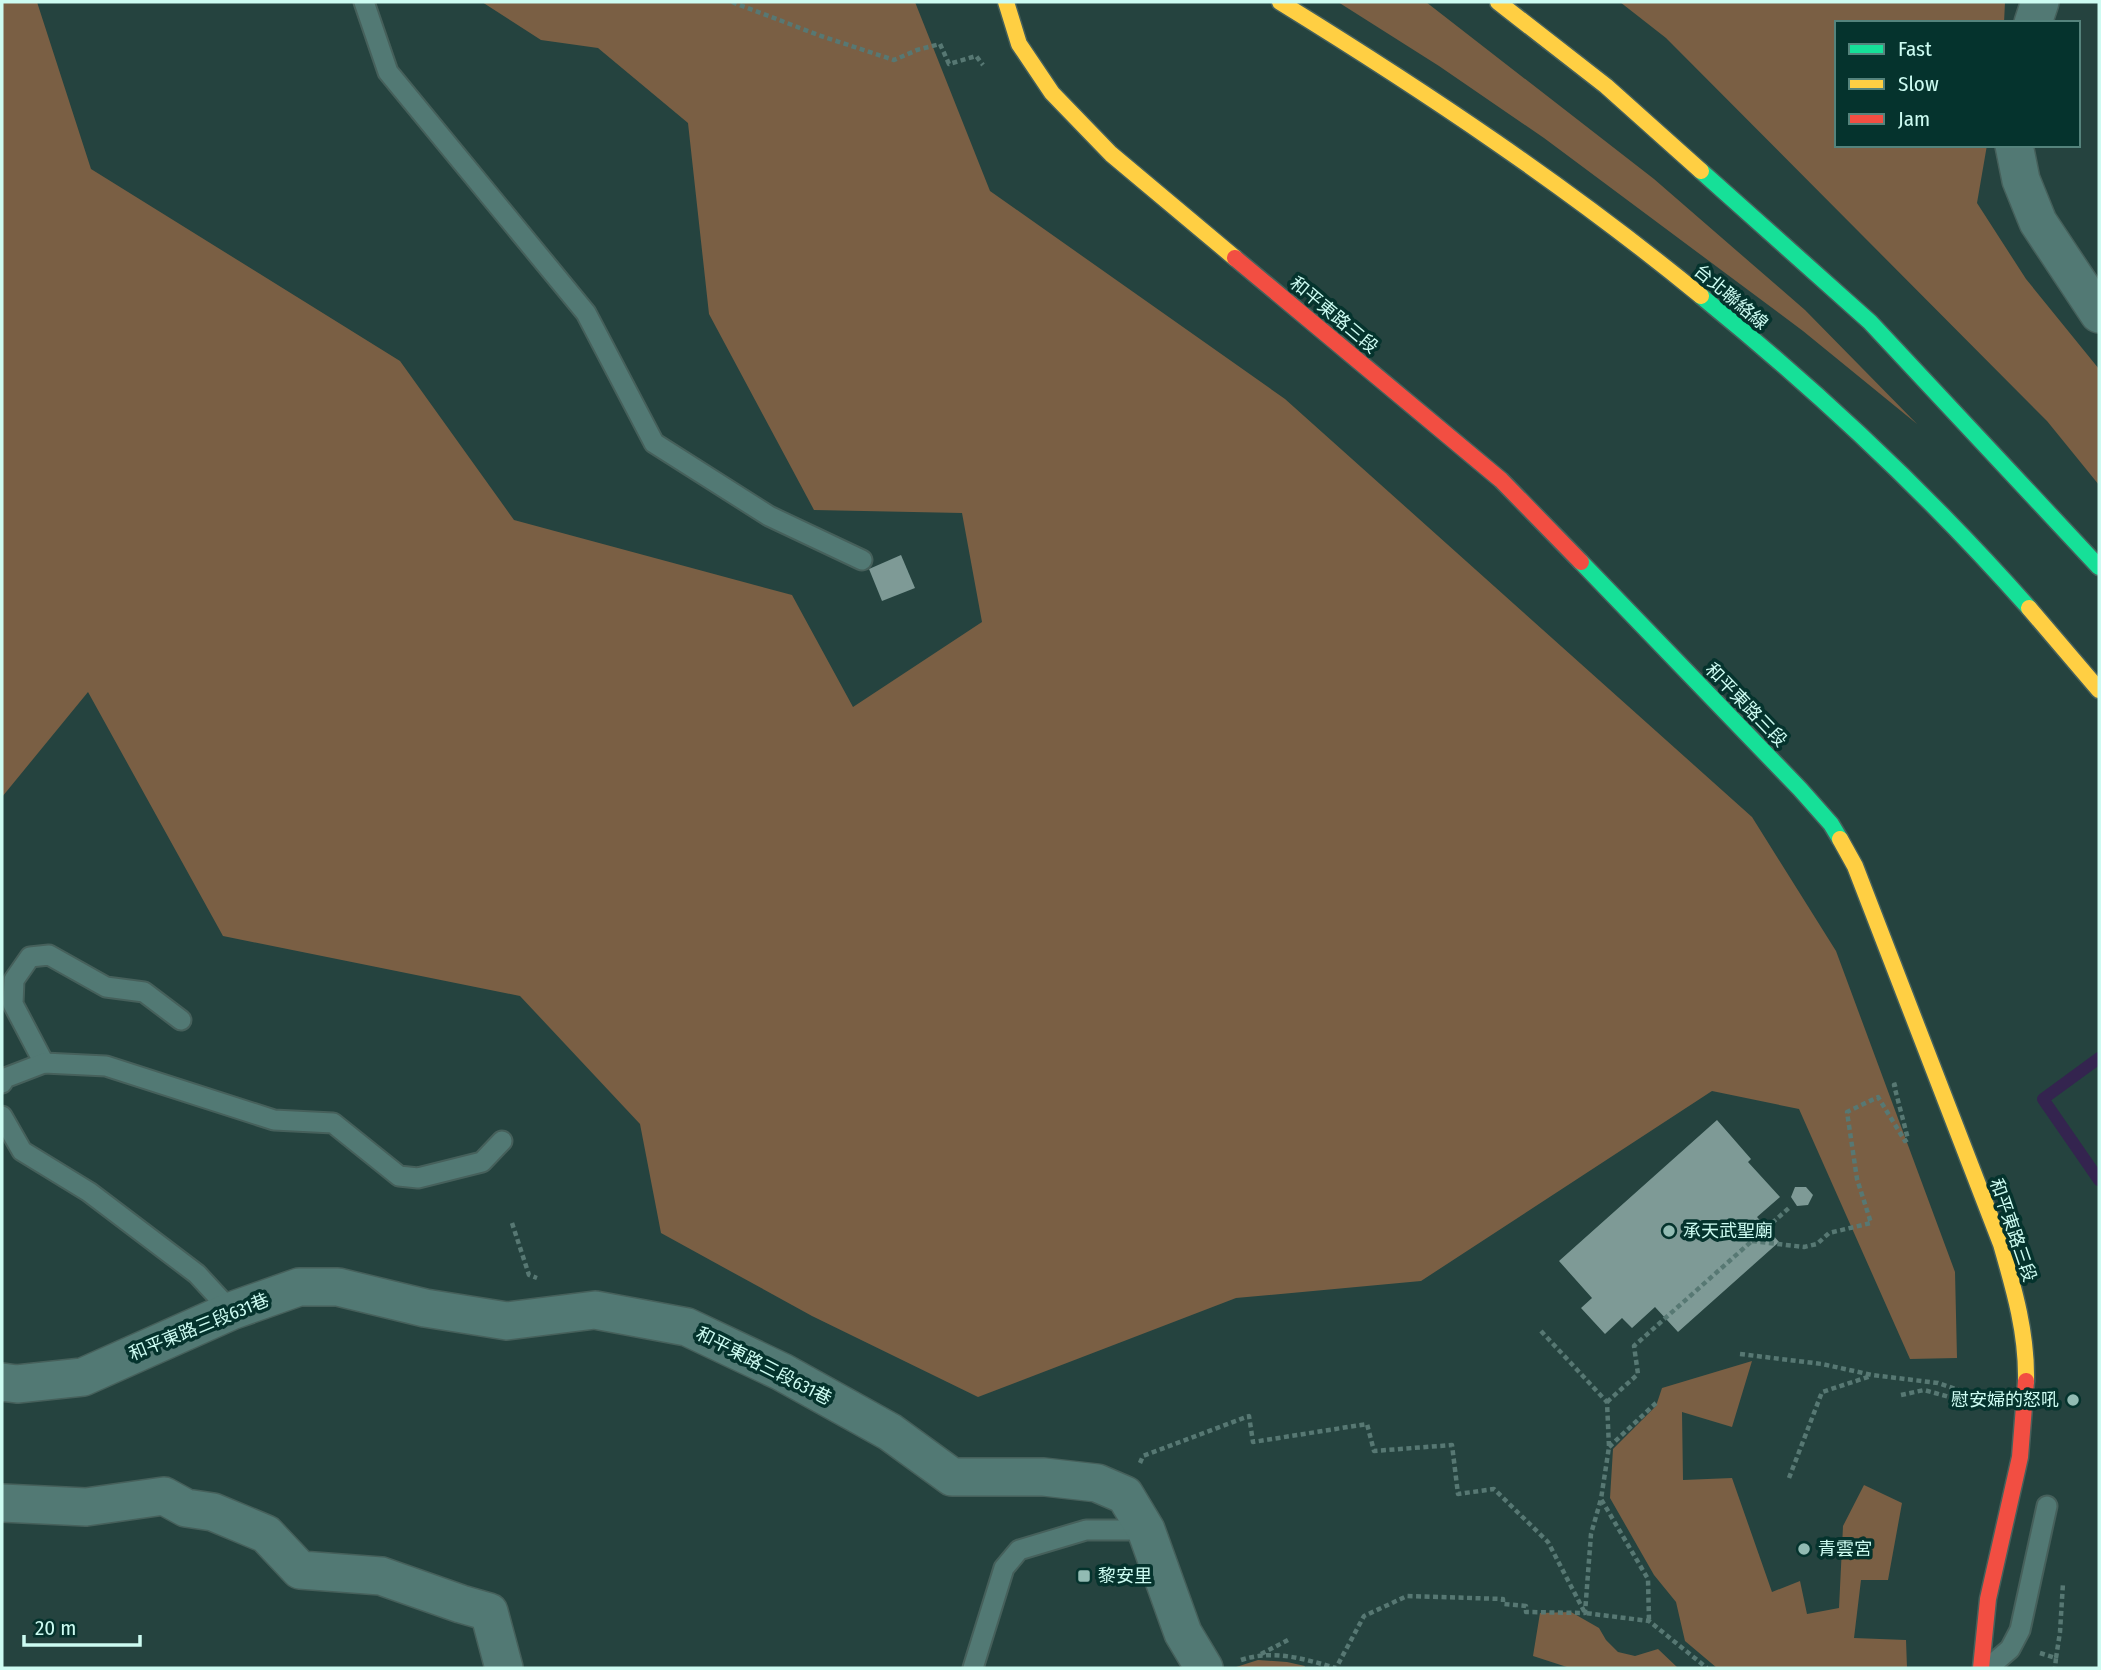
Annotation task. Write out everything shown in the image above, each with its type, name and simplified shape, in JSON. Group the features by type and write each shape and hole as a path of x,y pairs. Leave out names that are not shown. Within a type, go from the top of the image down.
{"main road":[{"name":"和平東路三段","path":"1006,2 1019,44 1052,93 1111,154 1501,480 1831,824 1855,866 2001,1244 2019,1306 2026,1363 2025,1413 2020,1457 1988,1599 1981,1668"},
{"name":"台北聯絡線","path":"1280,2 1396,73 1534,167 1672,271 1803,384 1913,487 2022,600 2099,690"},
{"path":"1498,2 1606,86 1870,323 2099,567"}],"street":[{"path":"2034,21 2040,2"},
{"path":"2014,147 2021,180 2038,222 2099,314"},
{"name":"和平東路三段631巷","path":"2,1382 18,1384 83,1377 231,1311 299,1287 338,1287 425,1308 507,1321 595,1310 687,1327 782,1372 890,1432 951,1478 1044,1477 1097,1483 1125,1495"},
{"path":"1125,1495 1146,1530 1183,1633 1221,1665"},
{"path":"2,1503 86,1507 164,1496 186,1508 213,1512 266,1534 300,1570 381,1576 489,1612 504,1668"}],"lane":[{"path":"363,2 388,72 586,313 654,443 769,516 862,560"},
{"path":"44,1063 13,1004 14,980 30,957 49,955 106,987 144,992 181,1020"},
{"path":"2,1083 5,1079 44,1063 106,1066 274,1120 333,1123 399,1176 418,1178 482,1162 502,1141"},
{"path":"2,1116 22,1151 89,1192 197,1274 231,1311"},
{"path":"1988,1668 2010,1649 2020,1630 2047,1506"},
{"path":"973,1668 1004,1568 1019,1550 1086,1530 1146,1530"}],"path":[{"path":"732,2 894,60 940,44 950,64 976,56"},
{"path":"1752,1241 1804,1247 1817,1244 1829,1233 1871,1223 1857,1179 1847,1112 1878,1097 1905,1141 1908,1139 1894,1085"},
{"path":"1607,1402 1638,1374 1634,1346 1790,1207"},
{"path":"512,1223 529,1275 540,1279"},
{"path":"1541,1331 1607,1402 1609,1447 1601,1499 1591,1534 1585,1613"},
{"path":"1741,1354 1822,1364 1872,1376 1938,1383 2025,1413"},
{"path":"1789,1478 1822,1392 1872,1376"},
{"path":"1901,1395 1924,1390 1972,1405 2025,1413"},
{"path":"1609,1447 1656,1403"},
{"path":"1125,1495 1143,1456 1249,1416 1253,1442 1367,1424 1374,1451 1452,1445 1458,1494 1494,1489 1548,1542 1585,1613"},
{"path":"1601,1499 1648,1579 1649,1621"},
{"path":"1260,1654 1293,1656 1336,1668 1364,1616 1407,1596 1503,1599 1503,1604 1526,1606 1527,1612 1585,1613 1649,1621 1707,1668"},
{"path":"1221,1665 1260,1654 1288,1640"},
{"path":"2038,1652 2056,1658 2055,1668"}],"shaded area":[{"path":"2,2 37,2 91,169 400,361 514,520 792,595 853,707 982,622 962,513 814,510 709,314 688,123 598,48 541,40 482,2 915,2 990,191 1285,399 1752,817 1836,951 1955,1272 1957,1358 1910,1359 1799,1109 1712,1091 1421,1281 1236,1298 978,1397 812,1316 661,1233 640,1124 520,996 223,936 88,692 2,797"},
{"path":"1338,2 1426,2 1654,179 1805,310 1917,424 1803,331 1544,138 1439,66"},
{"path":"1620,2 2005,2 2004,21 1835,21 1835,147 1987,147 1977,203 2026,279 2099,369 2099,485 2047,421 1666,38"},
{"path":"1752,1361 1732,1427 1682,1412 1683,1480 1732,1478 1772,1592 1800,1581 1807,1614 1839,1608 1843,1526 1864,1485 1902,1503 1888,1580 1861,1580 1854,1638 1906,1640 1907,1668 1717,1668 1685,1641 1676,1602 1654,1575 1610,1498 1613,1449 1656,1406 1662,1388"},
{"path":"1571,1612 1599,1628 1618,1652 1635,1656 1658,1649 1678,1668 1570,1668 1533,1656 1540,1613"},
{"path":"1258,1660 1287,1662 1305,1666 1233,1668"}],"building":[{"path":"901,555 915,588 882,601 869,569"},
{"name":"承天武聖廟","path":"1717,1120 1751,1159 1748,1162 1780,1197 1757,1217 1779,1242 1678,1332 1655,1307 1632,1328 1622,1318 1605,1334 1581,1308 1592,1298 1559,1261"},
{"path":"1795,1187 1806,1187 1813,1195 1808,1205 1797,1206 1791,1197"}],"waterway":[{"path":"2099,1058 2043,1099 2099,1180"}],"traffic: fast":[{"path":"1701,171 1870,322 2099,567"},
{"path":"1701,296 1788,369 1871,445 1952,525 2029,608"},
{"path":"1581,562 1800,789 1831,824 1840,839"}],"traffic: slow":[{"path":"1006,2 1019,44 1052,93 1111,154 1235,258"},
{"path":"1280,2 1389,71 1548,179 1701,296"},
{"path":"1498,2 1606,86 1701,171"},
{"path":"2029,608 2099,690"},
{"path":"1840,839 1855,866 2001,1244 2022,1328 2026,1381"}],"traffic: jam":[{"path":"1235,258 1501,480 1581,562"},
{"path":"1981,1668 1988,1599 2020,1457 2026,1381"}],"place":[{"name":"承天武聖廟","path":"1669,1231"},
{"name":"慰安婦的怒吼","path":"2073,1400"},
{"name":"青雲宮","path":"1804,1549"},
{"name":"黎安里","path":"1084,1576"}]}
